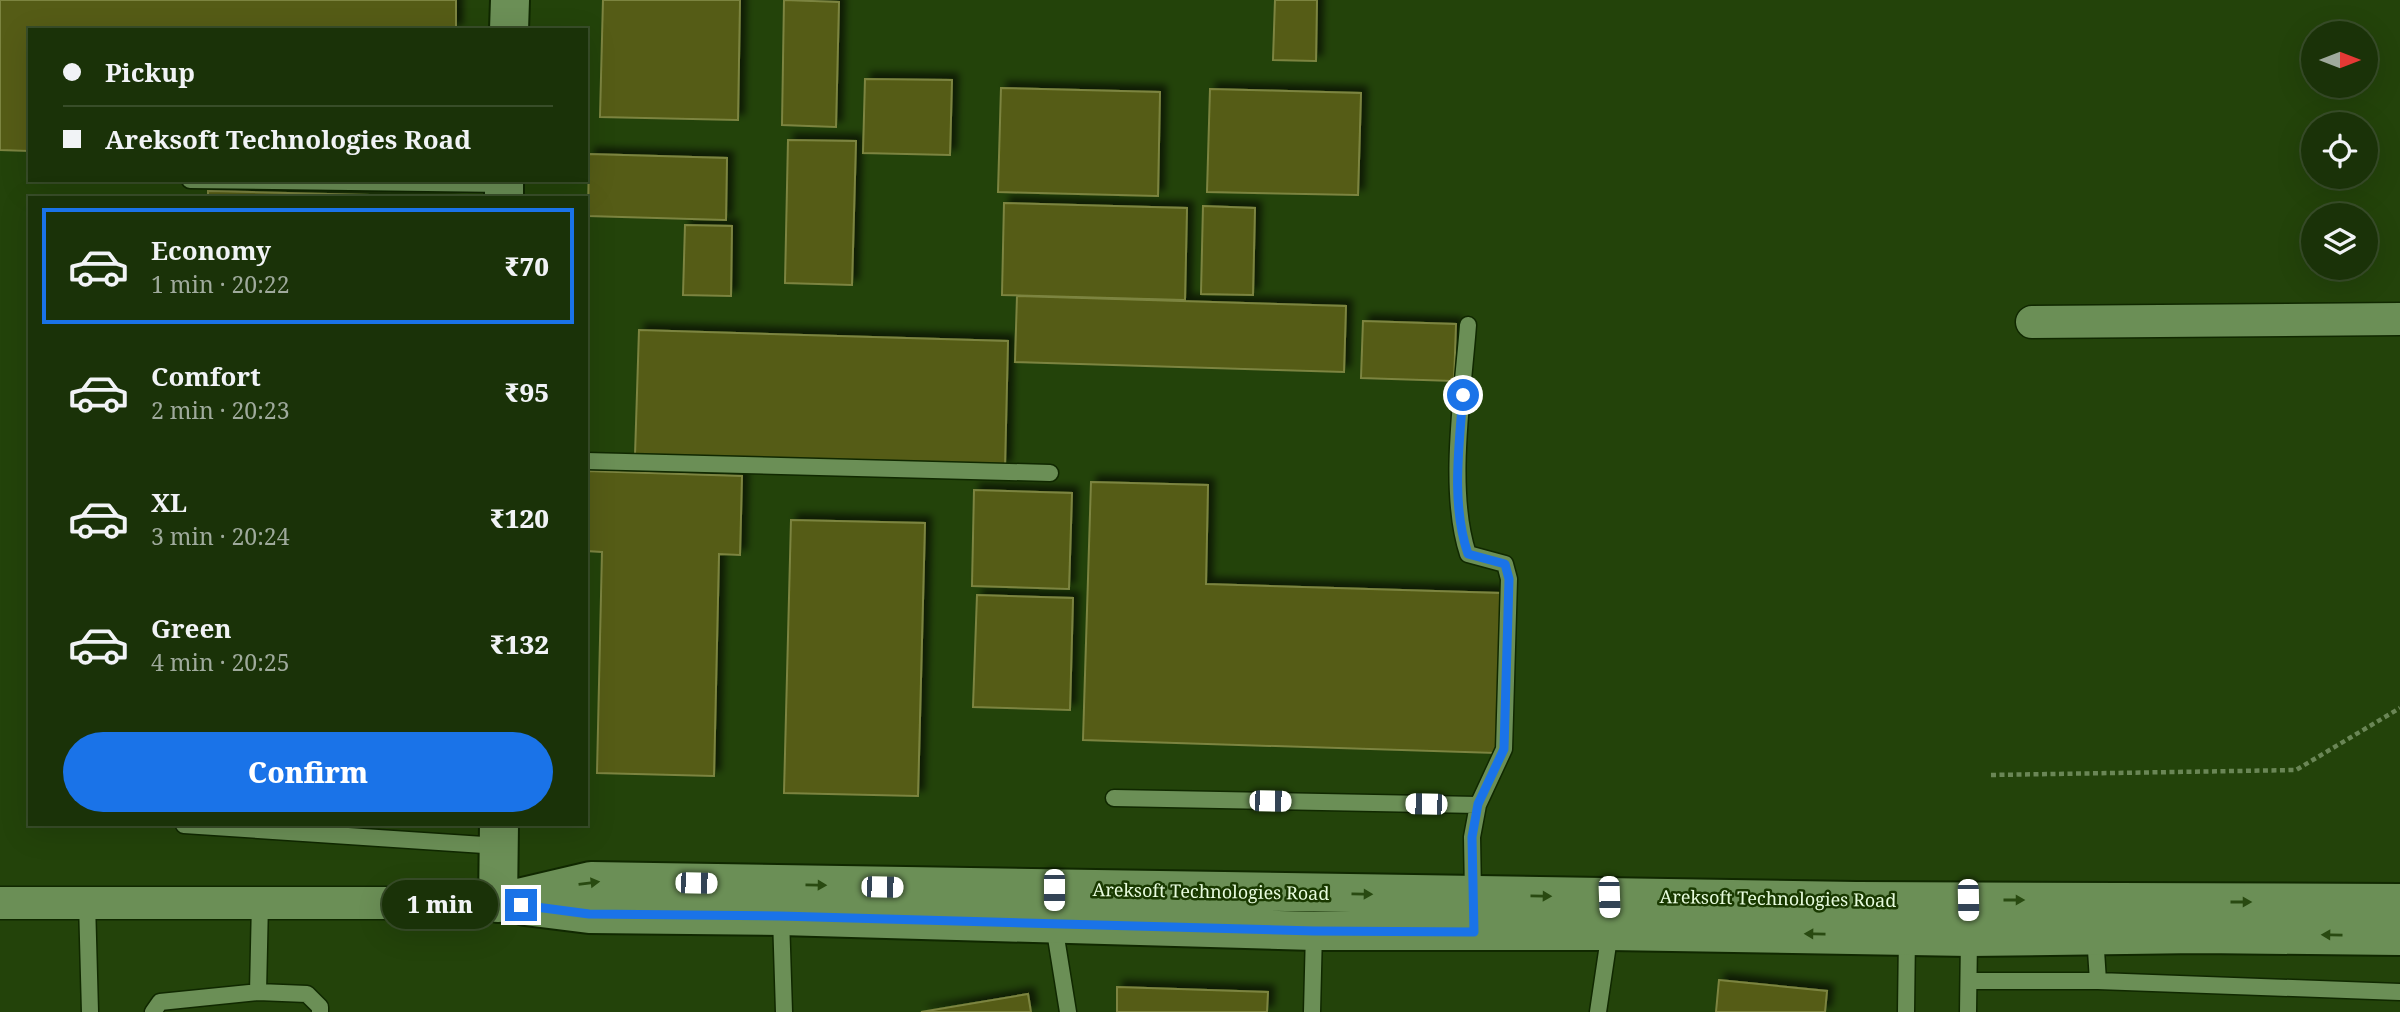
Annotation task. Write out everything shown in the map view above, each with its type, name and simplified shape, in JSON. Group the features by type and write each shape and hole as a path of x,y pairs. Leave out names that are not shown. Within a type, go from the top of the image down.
{"street":[{"path":"509,28 510,0"},
{"path":"2032,322 2400,319"},
{"path":"0,904 498,902 499,835"},
{"name":"Areksoft Technologies Road","path":"498,902 591,881 1054,906 1473,914 1968,918 2400,903"},
{"name":"Areksoft Technologies Road","path":"498,902 589,914 780,916 1054,906 1314,931 1473,914"},
{"name":"Areksoft Technologies Road","path":"1968,918 2095,935 2400,936"}],"lane":[{"path":"280,182 504,187"},
{"path":"1468,325 1459,449 1460,530 1468,554 1505,564 1509,579 1504,749 1478,804 1472,837 1473,914"},
{"path":"588,461 1050,473"},
{"path":"1114,798 1478,804"},
{"path":"216,826 499,835"},
{"path":"88,902 90,1012"},
{"path":"258,992 260,902"},
{"path":"1054,906 1068,1012"},
{"path":"1598,1012 1610,914"},
{"path":"780,916 784,1012"},
{"path":"1906,1012 1908,918"},
{"path":"1968,918 1968,1012"},
{"path":"1312,1012 1314,931"},
{"path":"2095,935 2098,981"},
{"path":"1969,981 2098,981 2400,992"},
{"path":"153,1012 160,1002 258,992 307,994 320,1007 320,1012"}],"path":[{"path":"1991,775 2295,770 2400,708"}],"building":[{"path":"0,0 456,0 456,28 28,28 28,151 0,150"},
{"path":"603,0 740,0 738,120 600,117"},
{"path":"784,0 839,2 836,127 782,125"},
{"path":"1275,0 1317,0 1316,61 1273,60"},
{"path":"865,79 952,80 950,155 863,153"},
{"path":"1001,88 1160,92 1158,196 998,192"},
{"path":"1210,89 1361,93 1358,195 1207,192"},
{"path":"788,140 856,141 852,285 785,283"},
{"path":"589,154 727,158 726,220 588,216"},
{"path":"208,191 410,196 208,196"},
{"path":"1004,203 1187,208 1185,300 1002,295"},
{"path":"1203,206 1255,208 1253,295 1201,294"},
{"path":"685,225 732,226 731,296 683,295"},
{"path":"1017,296 1346,306 1344,372 1015,362"},
{"path":"1363,321 1456,324 1454,381 1361,378"},
{"path":"639,330 1008,341 1005,467 635,456"},
{"path":"588,471 742,476 740,555 719,554 714,776 597,773 602,552 588,551"},
{"path":"1091,482 1208,485 1206,584 1501,593 1496,753 1083,740"},
{"path":"974,490 1072,493 1069,589 972,586"},
{"path":"791,520 925,523 918,796 784,793"},
{"path":"977,595 1073,598 1070,710 973,707"},
{"path":"1719,980 1827,991 1825,1012 1716,1012"},
{"path":"1117,987 1268,992 1267,1012 1117,1012"},
{"path":"1028,994 1031,1012 921,1012"}],"route":[{"path":"521,905 589,914 780,916 1314,931 1474,932 1472,837 1478,804 1504,749 1509,579 1505,564 1468,554 1460,530 1459,449 1463,395"}]}
